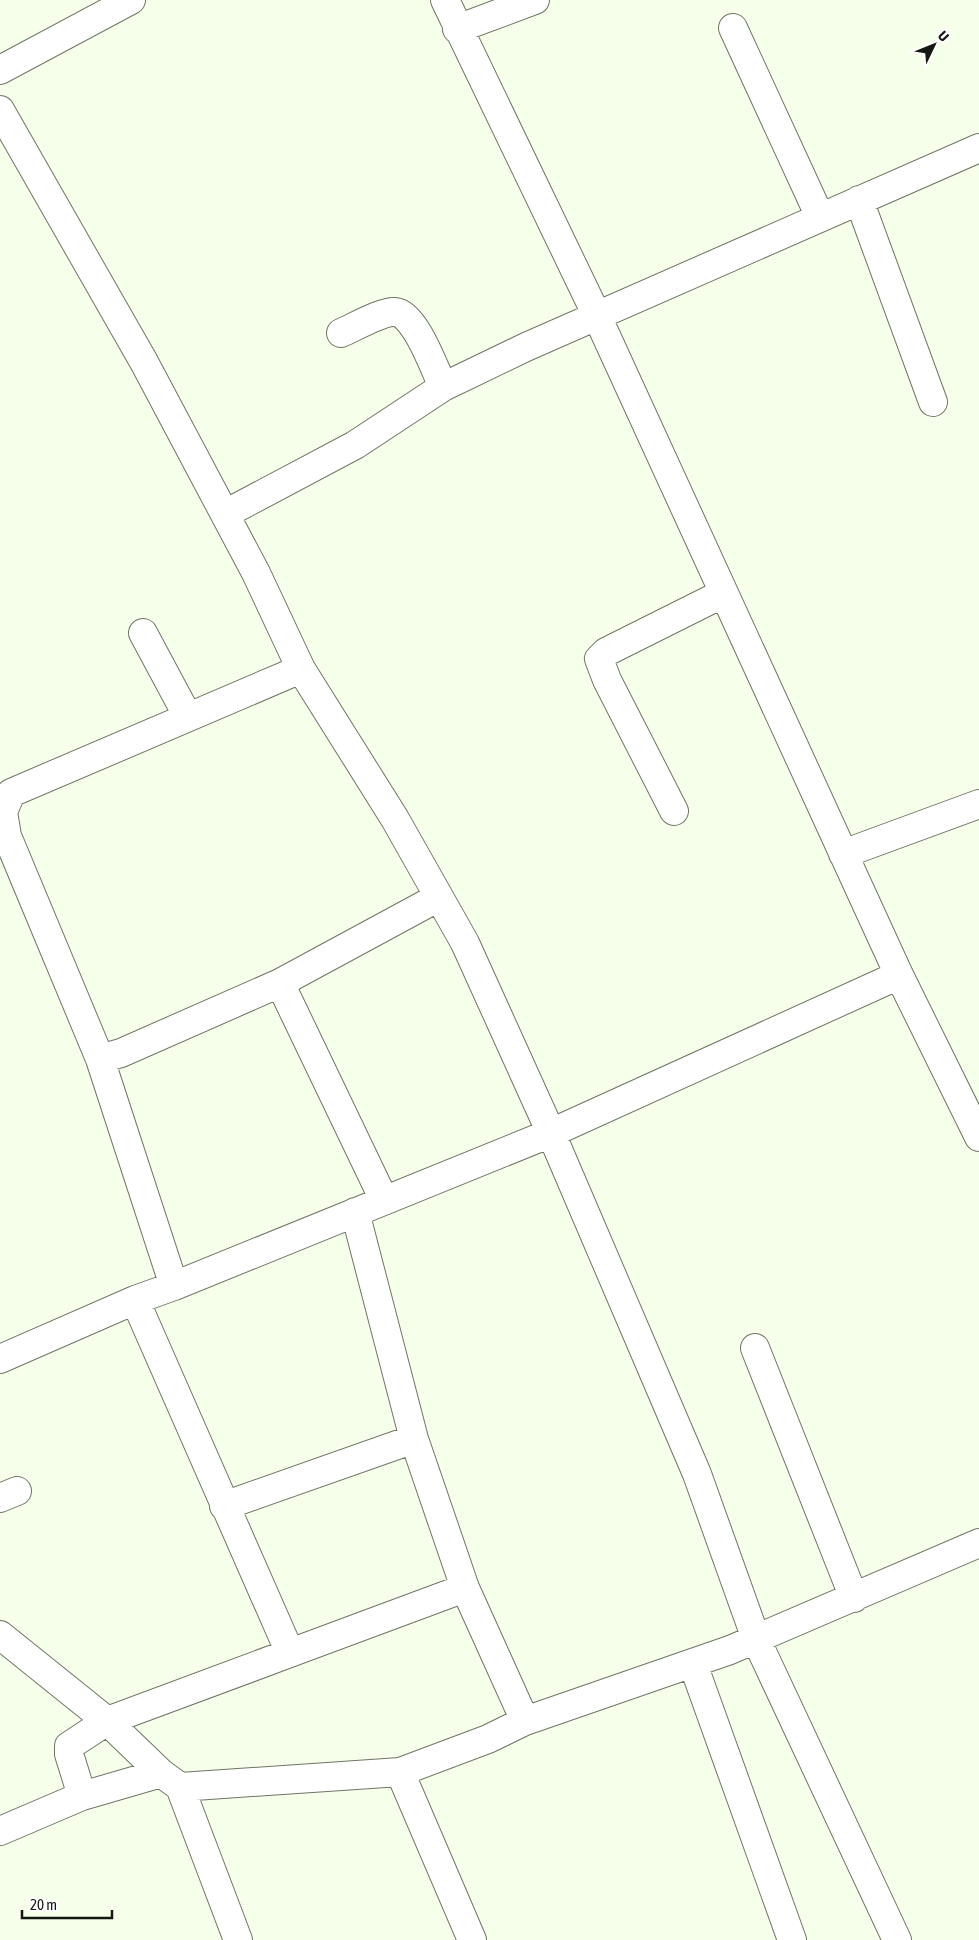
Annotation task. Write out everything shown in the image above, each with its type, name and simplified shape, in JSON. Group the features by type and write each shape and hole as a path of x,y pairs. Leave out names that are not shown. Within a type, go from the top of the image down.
{"street":[{"path":"0,70 131,0"},
{"path":"444,0 597,316 899,975 976,1122"},
{"path":"457,29 535,0"},
{"path":"733,28 820,217"},
{"path":"0,110 144,362 256,573 301,669 395,819 465,943 551,1133 697,1474 756,1639 897,1940"},
{"path":"225,514 355,445 443,387 526,347 979,148"},
{"path":"859,200 933,402"},
{"path":"341,333 394,312 404,315 413,324 443,387"},
{"path":"674,811 601,668 599,659 606,652 724,593"},
{"path":"143,632 188,717"},
{"path":"174,1286 100,1059 8,836 3,812 11,793 301,669"},
{"path":"844,854 979,804"},
{"path":"100,1059 120,1053 280,983 439,897"},
{"path":"0,1360 135,1300 174,1286 551,1133 899,975"},
{"path":"280,983 384,1200"},
{"path":"355,1212 414,1439 465,1588 525,1721"},
{"path":"135,1300 290,1653"},
{"path":"754,1348 854,1598"},
{"path":"224,1506 414,1439"},
{"path":"0,1831 82,1796 171,1780 400,1772 488,1739 525,1721 692,1664 756,1639 979,1543"},
{"path":"82,1796 69,1754 69,1746 107,1721 465,1588"},
{"path":"0,1635 107,1721 171,1780 238,1940"},
{"path":"692,1664 792,1940"},
{"path":"400,1772 472,1940"}]}
